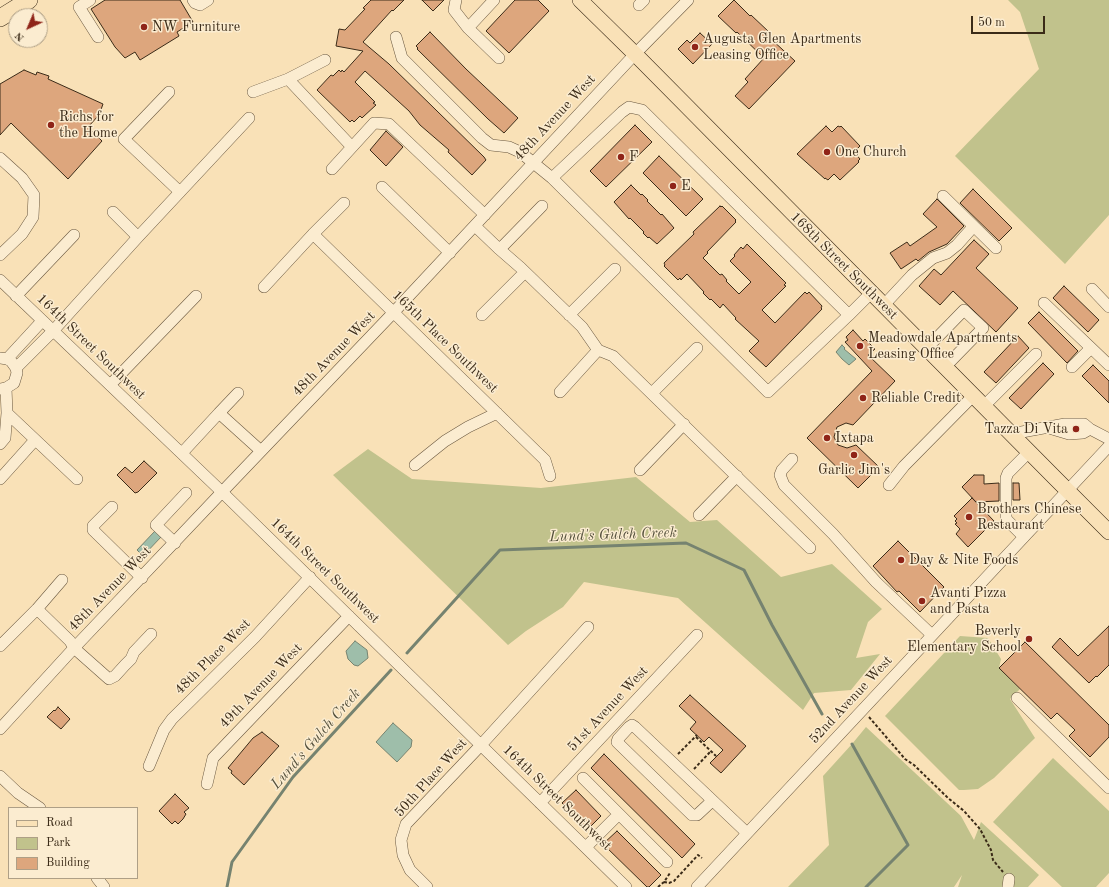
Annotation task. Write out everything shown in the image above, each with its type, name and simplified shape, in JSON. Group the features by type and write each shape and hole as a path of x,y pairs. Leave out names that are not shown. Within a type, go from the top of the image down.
{"highway":[{"path":"0,18 29,0"}],"main road":[{"name":"168th Street Southwest","path":"580,0 1109,532"}],"street":[{"path":"90,0 78,3 98,37"},
{"path":"193,0 195,3 200,5 208,0"},
{"path":"456,0 454,10 468,28 499,58"},
{"path":"468,28 494,0"},
{"name":"48th Avenue West","path":"0,729 74,648 393,314 635,54 688,0"},
{"path":"396,37 402,58 482,138 491,145 509,147 520,152 552,178 768,392 871,293"},
{"path":"253,92 288,79 325,60"},
{"path":"288,79 352,147"},
{"path":"169,92 124,139 180,192"},
{"path":"552,178 622,112 629,107 642,110 848,315"},
{"path":"16,368 53,331 249,118"},
{"path":"332,169 374,123 389,124 485,215"},
{"path":"0,158 22,178 34,195 33,217 22,234 0,255"},
{"path":"382,187 450,252"},
{"path":"943,196 996,248"},
{"path":"264,287 344,203"},
{"path":"500,250 542,206"},
{"path":"113,212 138,237"},
{"path":"475,226 526,272 582,328 598,350 613,356 810,548"},
{"path":"884,305 912,275 933,258 947,253 957,245 973,226"},
{"name":"165th Place Southwest","path":"313,234 393,314 545,460 550,476"},
{"path":"16,296 74,235"},
{"path":"569,315 615,269"},
{"path":"482,316 526,272"},
{"name":"164th Street Southwest","path":"0,280 310,577 626,887"},
{"path":"1092,290 1109,307"},
{"path":"110,386 196,296"},
{"path":"1044,302 1109,366"},
{"path":"926,348 964,310 983,328 945,367"},
{"path":"0,444 5,438 6,413 3,389 14,383 17,373 16,368 11,361 4,358 42,321"},
{"path":"652,393 697,348"},
{"path":"1072,367 1091,348"},
{"path":"560,392 598,350"},
{"path":"889,485 904,466 1036,354"},
{"path":"182,453 238,393"},
{"path":"6,413 77,479"},
{"path":"220,413 261,451"},
{"path":"415,465 445,441 468,427 497,413"},
{"path":"640,470 684,424"},
{"path":"1010,434 1065,424 1084,424 1090,429 1109,439"},
{"path":"0,478 35,440"},
{"path":"1024,537 1006,518 1006,478 1008,473 1029,452"},
{"name":"52nd Avenue West","path":"697,887 1067,491 1107,452"},
{"path":"792,459 782,470 780,475 784,485 834,534 876,582 932,635"},
{"path":"699,515 737,476"},
{"path":"175,543 156,525 186,493"},
{"path":"112,507 93,526 93,530 142,578"},
{"name":"48th Place West","path":"149,766 164,730 172,719 255,637 310,577"},
{"path":"0,646 37,609 62,580"},
{"path":"37,609 70,641 74,648 109,679 115,676 131,659 134,652 150,634"},
{"name":"49th Avenue West","path":"207,784 213,758 349,616"},
{"name":"50th Place West","path":"427,887 410,870 403,855 401,840 406,824 481,745 588,627"},
{"name":"51st Avenue West","path":"540,803 697,635"},
{"path":"1017,698 1109,788"},
{"path":"712,800 697,815 692,815 617,742 618,739 629,727 632,725 635,727 747,833"},
{"path":"0,776 18,793 39,807"},
{"path":"583,778 668,866"},
{"path":"586,848 619,814"},
{"path":"98,879 104,887"}],"path":[{"path":"862,710 905,759 914,765 948,798 964,810 980,829 991,850 993,860 1008,883"},
{"path":"678,754 696,736 716,756"},
{"path":"694,769 711,751"},
{"path":"664,882 669,883 674,881 698,855 702,858"},
{"path":"658,887 664,882 670,873 668,866"}],"green space":[{"path":"1008,0 1109,0 1109,215 1065,264 955,156 1039,69 1020,12"},
{"path":"368,449 412,479 541,488 636,477 690,522 717,520 781,577 832,564 882,609 868,622 856,658 880,654 851,690 814,693 803,710 678,598 584,582 563,607 526,631 508,645 333,475"},
{"path":"960,636 988,638 1001,659 999,668 1020,689 1010,699 1035,738 994,778 978,789 959,790 885,716"},
{"path":"866,727 961,816 974,840 981,822 1039,875 1028,887 958,887 962,875 954,887 788,887 829,845 823,776"},
{"path":"1053,758 1109,811 1109,873 1096,887 1062,887 993,822"}],"shaded area":[{"path":"842,345 845,348 844,349 856,359 849,365 836,352"},
{"path":"155,531 161,537 143,556 137,550"},
{"path":"355,641 367,650 368,658 358,666 354,665 348,659 346,651"},
{"path":"393,723 412,740 411,747 397,762 376,742"}],"building":[{"name":"NW Furniture","path":"105,0 180,0 193,22 177,32 179,36 140,60 135,52 125,58 115,47 91,9"},
{"path":"371,0 404,0 393,11 392,10 363,42 389,64 484,157 486,160 472,175 448,152 449,150 420,125 409,111 365,71 355,82 375,102 373,103 376,105 362,118 360,116 354,122 352,120 350,122 317,90 331,75 333,76 339,70 344,72 363,51 336,46 339,29 345,30 365,9 363,8"},
{"path":"422,0 444,0 433,11"},
{"path":"515,0 538,0 549,11 509,53 486,31"},
{"path":"734,0 769,32 768,34 772,38 771,39 795,61 749,109 735,96 748,82 745,79 764,58 718,16"},
{"path":"430,32 466,69 518,118 504,133 417,49 418,48 416,46"},
{"name":"Augusta Glen Apartments Leasing Office","path":"700,33 712,44 693,64 678,49 687,40 690,43"},
{"name":"Richs for the Home","path":"24,70 36,75 37,72 49,76 48,79 103,104 99,115 88,127 102,141 68,179 11,123 0,135 0,84"},
{"name":"F","path":"635,125 652,142 606,187 590,171"},
{"name":"One Church","path":"826,126 832,132 838,126 841,126 860,146 854,152 860,159 858,161 859,162 840,180 834,174 828,180 825,179 797,154"},
{"path":"386,131 403,147 386,166 370,150"},
{"name":"E","path":"659,156 703,199 686,216 643,173"},
{"path":"631,185 648,200 647,201 661,215 662,214 674,228 657,244 649,237 648,238 643,233 644,232 630,218 629,219 614,202"},
{"path":"973,189 1012,228 999,241 960,203"},
{"path":"937,199 964,226 947,244 929,252 918,261 916,259 901,269 890,253 907,242 910,246 937,227 923,214"},
{"path":"720,206 722,206 736,220 736,222 703,258 720,275 722,274 727,280 726,281 739,294 751,282 730,261 741,247 743,249 747,244 786,283 784,285 786,286 762,310 775,323 805,292 807,294 809,292 822,306 822,309 766,367 749,351 759,341 735,319 736,318 723,304 720,308 711,299 710,300 687,274 681,280 680,278 678,280 664,266 664,263"},
{"path":"974,240 989,254 976,268 1018,308 996,332 953,291 940,305 919,286 934,269 941,275"},
{"path":"1064,286 1099,320 1088,332 1053,298"},
{"path":"1039,312 1078,351 1067,363 1028,323"},
{"path":"853,330 863,341 865,339 875,349 868,355 895,381 853,425 846,423 837,427 834,437 838,445 847,448 856,445 879,467 858,488 807,438 872,371 845,342 848,340 846,337"},
{"path":"1018,336 1029,348 996,383 984,372"},
{"path":"1043,363 1054,374 1021,409 1009,398"},
{"path":"1093,365 1109,381 1109,403 1082,376"},
{"path":"144,461 157,473 138,492 135,493 117,475 125,467 132,473"},
{"path":"974,475 984,475 984,484 999,483 999,501 976,502 962,487"},
{"path":"1013,483 1019,483 1020,500 1013,500"},
{"path":"972,498 994,521 968,547 956,534 960,529 955,524 957,523 955,521 957,519 954,516"},
{"path":"898,541 944,587 920,612 899,591 897,592 873,566"},
{"path":"1109,626 1109,665 1089,683 1052,647 1060,638 1078,656"},
{"path":"1025,642 1109,725 1109,737 1090,757 1069,736 1075,730 1057,713 1051,719 999,668"},
{"path":"690,695 746,746 721,773 710,763 723,750 709,737 704,742 690,729 696,722 679,706"},
{"path":"58,707 70,719 61,729 47,717"},
{"path":"262,732 279,746 244,785 231,773 232,771 228,768 253,738"},
{"path":"604,754 695,844 682,858 591,768"},
{"path":"576,790 601,816 588,829 562,803"},
{"path":"175,794 189,808 184,812 186,814 178,824 175,821 172,824 159,811"},
{"path":"617,831 661,875 649,887 647,887 603,844"}],"waterway":[{"name":"Lund's Gulch Creek","path":"407,653 500,550 686,543 744,570 772,625 822,714"},
{"name":"Lund's Gulch Creek","path":"227,887 232,862 293,777 391,670"},
{"name":"Lund's Gulch Creek","path":"852,744 908,845 866,887"}],"place":[{"name":"NW Furniture","path":"144,27"},
{"name":"Augusta Glen Apartments Leasing Office","path":"695,47"},
{"name":"Richs for the Home","path":"51,125"},
{"name":"One Church","path":"827,152"},
{"name":"F","path":"621,157"},
{"name":"E","path":"673,186"},
{"name":"Meadowdale Apartments Leasing Office","path":"860,346"},
{"name":"Reliable Credit","path":"863,398"},
{"name":"Tazza Di Vita","path":"1076,429"},
{"name":"Ixtapa","path":"827,438"},
{"name":"Garlic Jim's","path":"854,455"},
{"name":"Brothers Chinese Restaurant","path":"969,517"},
{"name":"Day & Nite Foods","path":"901,560"},
{"name":"Avanti Pizza and Pasta","path":"922,601"},
{"name":"Beverly Elementary School","path":"1029,639"}]}
